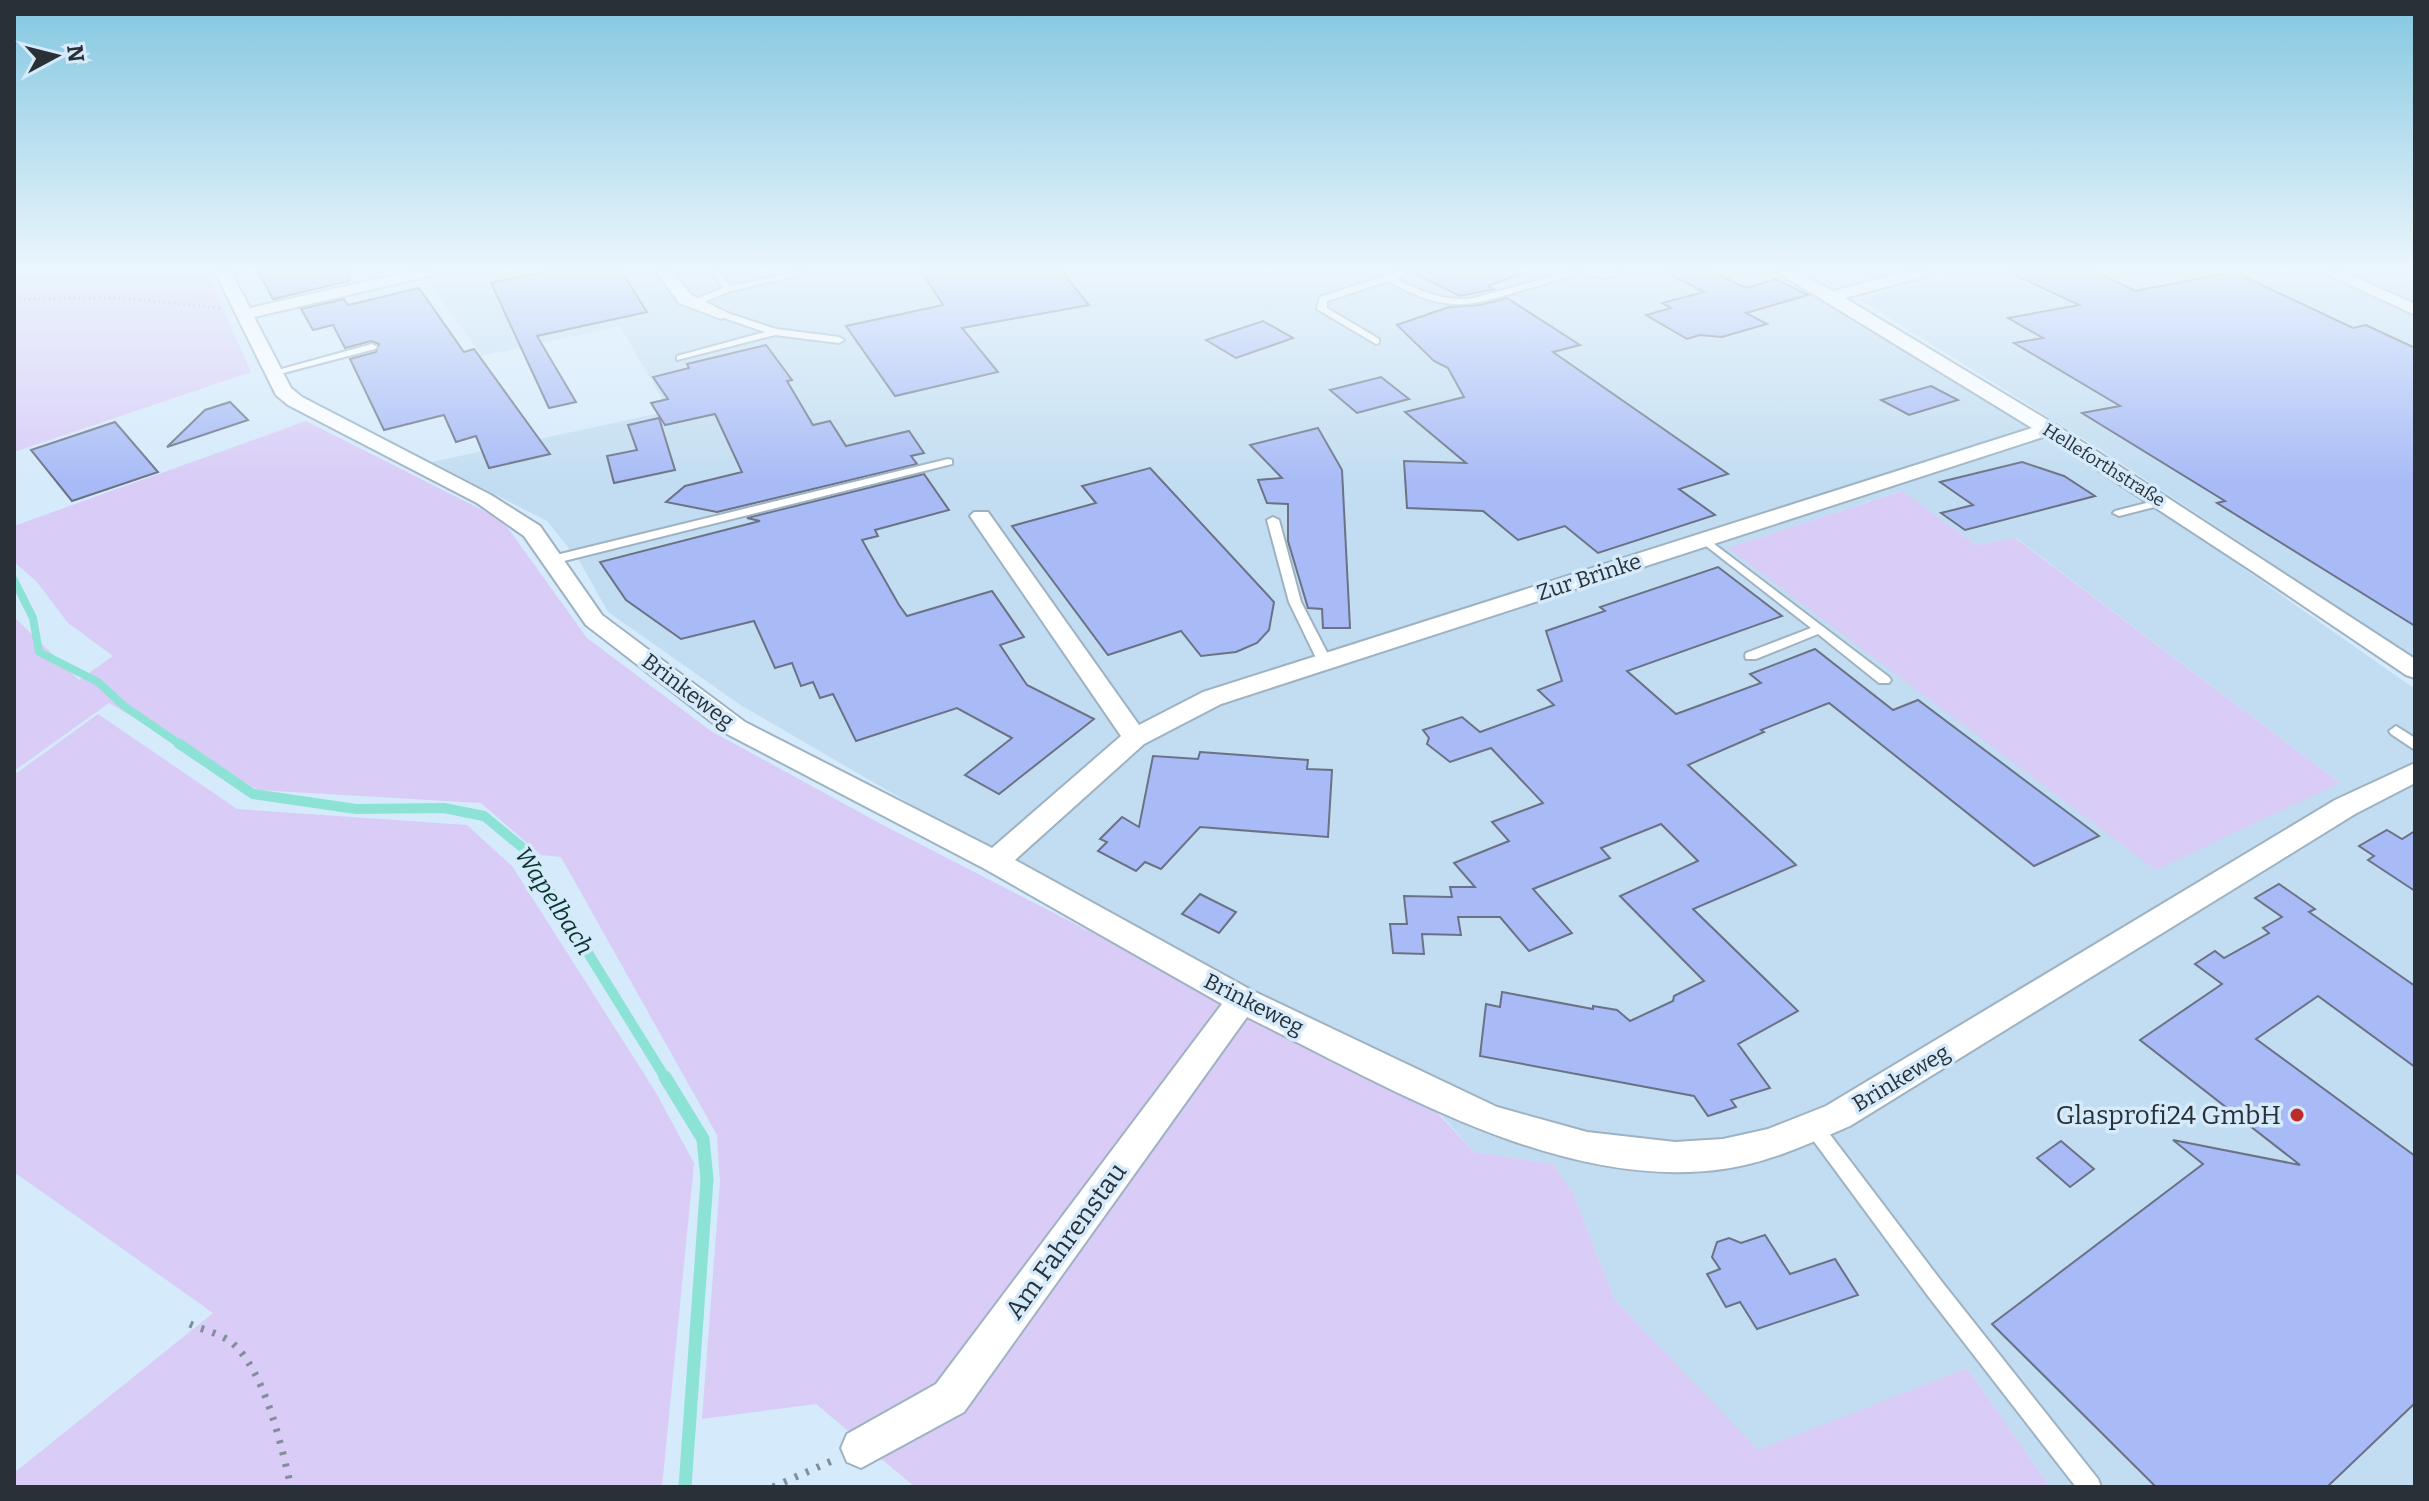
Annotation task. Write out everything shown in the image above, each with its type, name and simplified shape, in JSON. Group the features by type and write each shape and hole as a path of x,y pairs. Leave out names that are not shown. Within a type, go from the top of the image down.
{"street":[{"name":"Brinkeweg","path":"257,342 283,391 295,401 484,499 532,531 594,620 736,728 995,862 1242,1000 1490,1120 1587,1147 1675,1157 1723,1154 1770,1144 1838,1116 2345,807 2415,772"},
{"name":"Helleforthstraße","path":"1907,342 2049,429 2415,670"},
{"name":"Zur Brinke","path":"995,862 1135,738 1212,698 2049,429"},
{"path":"981,516 1135,738"},
{"name":"Am Fahrenstau","path":"861,1448 950,1398 1242,1000"}],"lane":[{"path":"680,358 738,342"},
{"path":"272,373 372,347"},
{"path":"552,560 948,462"},
{"path":"2119,513 2162,502"},
{"path":"1273,520 1295,602 1325,662"},
{"path":"1705,540 1884,680"},
{"path":"1751,656 1820,629"},
{"path":"2396,731 2415,745"},
{"path":"1813,1126 1935,1289 2090,1487"}],"path":[{"path":"190,1324 232,1342 253,1369 284,1456 291,1487"},
{"path":"773,1487 861,1448"}],"shaded area":[{"path":"14,342 238,342 251,372 14,452"},
{"path":"472,342 546,342 482,356"},
{"path":"629,342 1896,342 2163,512 2415,689 2415,1487 2050,1487 1967,1368 1758,1451 1614,1299 1573,1193 1553,1164 1474,1152 1436,1109 742,706 608,612 580,562 547,521 432,462 669,411","holes":["1901,491 1976,545 2016,538 2340,783 1729,548"]},
{"path":"1928,342 2415,342 2415,658 2098,448"},
{"path":"306,421 502,520 587,638 711,731 881,824 1434,1109 1474,1152 1553,1164 1573,1193 1614,1299 1758,1450 1967,1368 2050,1487 915,1487 816,1404 702,1419 720,1182 717,1135 561,857 541,855 481,803 258,790 109,703 14,771 14,617 79,680 113,656 68,623 37,582 14,562 14,526"},
{"path":"1902,491 1976,545 2015,538 2340,783 2156,870 1728,548"},
{"path":"98,714 237,809 467,825 512,866 655,1091 694,1163 662,1487 14,1487 14,1473 213,1313 14,1172 14,775"}],"building":[{"path":"342,342 367,342 345,348"},
{"path":"374,342 457,342 464,352 474,349 550,454 489,468 476,436 456,442 444,415 384,430 350,359 376,352 379,344"},
{"path":"518,342 541,342 576,402 549,408"},
{"path":"857,342 973,342 998,372 895,396"},
{"path":"1209,342 1281,342 1236,358"},
{"path":"1415,342 1575,342 1580,345 1553,352 1728,474 1679,489 1715,515 1598,553 1565,526 1518,540 1483,511 1407,508 1404,461 1466,463 1405,412 1464,397 1448,368 1434,361"},
{"path":"2402,342 2415,348 2415,626 2217,503 2225,501 2082,413 2120,406 2014,343"},
{"path":"766,345 792,380 787,381 813,425 830,421 846,446 909,431 924,453 911,456 917,464 717,512 666,502 685,486 742,472 715,414 665,425 651,403 668,399 653,377 689,368 687,364"},
{"path":"1381,377 1409,399 1357,413 1330,390"},
{"path":"1931,386 1958,400 1909,415 1881,400"},
{"path":"230,402 248,420 167,447 205,410"},
{"path":"659,418 675,470 614,483 607,456 637,450 628,425"},
{"path":"115,422 158,472 72,501 31,450"},
{"path":"1318,428 1342,470 1350,628 1323,628 1322,609 1308,608 1288,541 1288,504 1267,503 1258,480 1282,478 1250,445"},
{"path":"2022,462 2064,476 2095,496 1965,530 1941,513 1973,505 1940,482"},
{"path":"1150,468 1274,602 1269,630 1257,643 1236,652 1201,656 1181,631 1108,655 1012,526 1096,503 1082,486"},
{"path":"924,474 949,510 875,530 878,536 862,540 899,605 907,616 992,591 1024,637 1000,645 1027,685 1094,719 999,794 965,775 1012,738 957,708 856,741 833,694 820,698 813,682 801,686 792,663 775,668 754,621 681,639 626,600 600,562 760,521 747,518"},
{"path":"1718,567 1782,616 1627,671 1676,714 1761,683 1750,674 1815,649 1893,710 1918,700 2099,836 2034,866 1829,703 1761,730 1764,732 1688,765 1796,865 1693,909 1798,1011 1738,1044 1770,1088 1731,1100 1736,1107 1708,1116 1694,1096 1480,1056 1486,1004 1500,1007 1502,992 1593,1009 1593,1006 1617,1010 1630,1021 1673,1001 1674,996 1704,981 1620,896 1698,861 1661,824 1601,848 1610,858 1533,889 1572,933 1529,951 1500,917 1458,917 1461,935 1422,934 1424,954 1393,953 1390,924 1407,924 1404,896 1452,897 1450,887 1475,887 1454,863 1509,841 1492,822 1543,803 1491,748 1450,762 1427,744 1429,738 1423,730 1462,717 1480,732 1554,705 1538,690 1562,681 1546,631 1605,611 1600,607"},
{"path":"1200,752 1308,760 1307,769 1332,770 1328,837 1200,827 1161,869 1145,862 1136,871 1098,851 1107,842 1100,839 1122,817 1139,827 1153,756 1198,759"},
{"path":"2387,830 2402,839 2415,831 2415,891 2368,860 2374,856 2359,846"},
{"path":"2279,884 2315,909 2309,912 2415,986 2415,1067 2318,996 2256,1039 2415,1156 2415,1403 2327,1487 2156,1487 1992,1324 2203,1164 2173,1140 2300,1165 2140,1040 2222,984 2195,964 2215,951 2224,958 2269,933 2263,928 2282,917 2255,898"},
{"path":"1200,894 1236,912 1219,933 1182,914"},
{"path":"2061,1141 2094,1169 2070,1187 2037,1158"},
{"path":"1765,1235 1790,1274 1835,1259 1858,1295 1757,1329 1740,1302 1726,1307 1707,1274 1720,1269 1712,1257 1717,1242 1729,1238 1741,1243"}],"waterway":[{"name":"Wapelbach","path":"14,580 33,618 39,652 98,682 124,706 181,745"},
{"name":"Wapelbach","path":"178,743 253,794 356,809 444,808 484,816 523,848 666,1079"},
{"name":"Wapelbach","path":"665,1077 703,1139 707,1179 685,1487"}],"place":[{"name":"Glasprofi24 GmbH","path":"2297,1115"}]}
